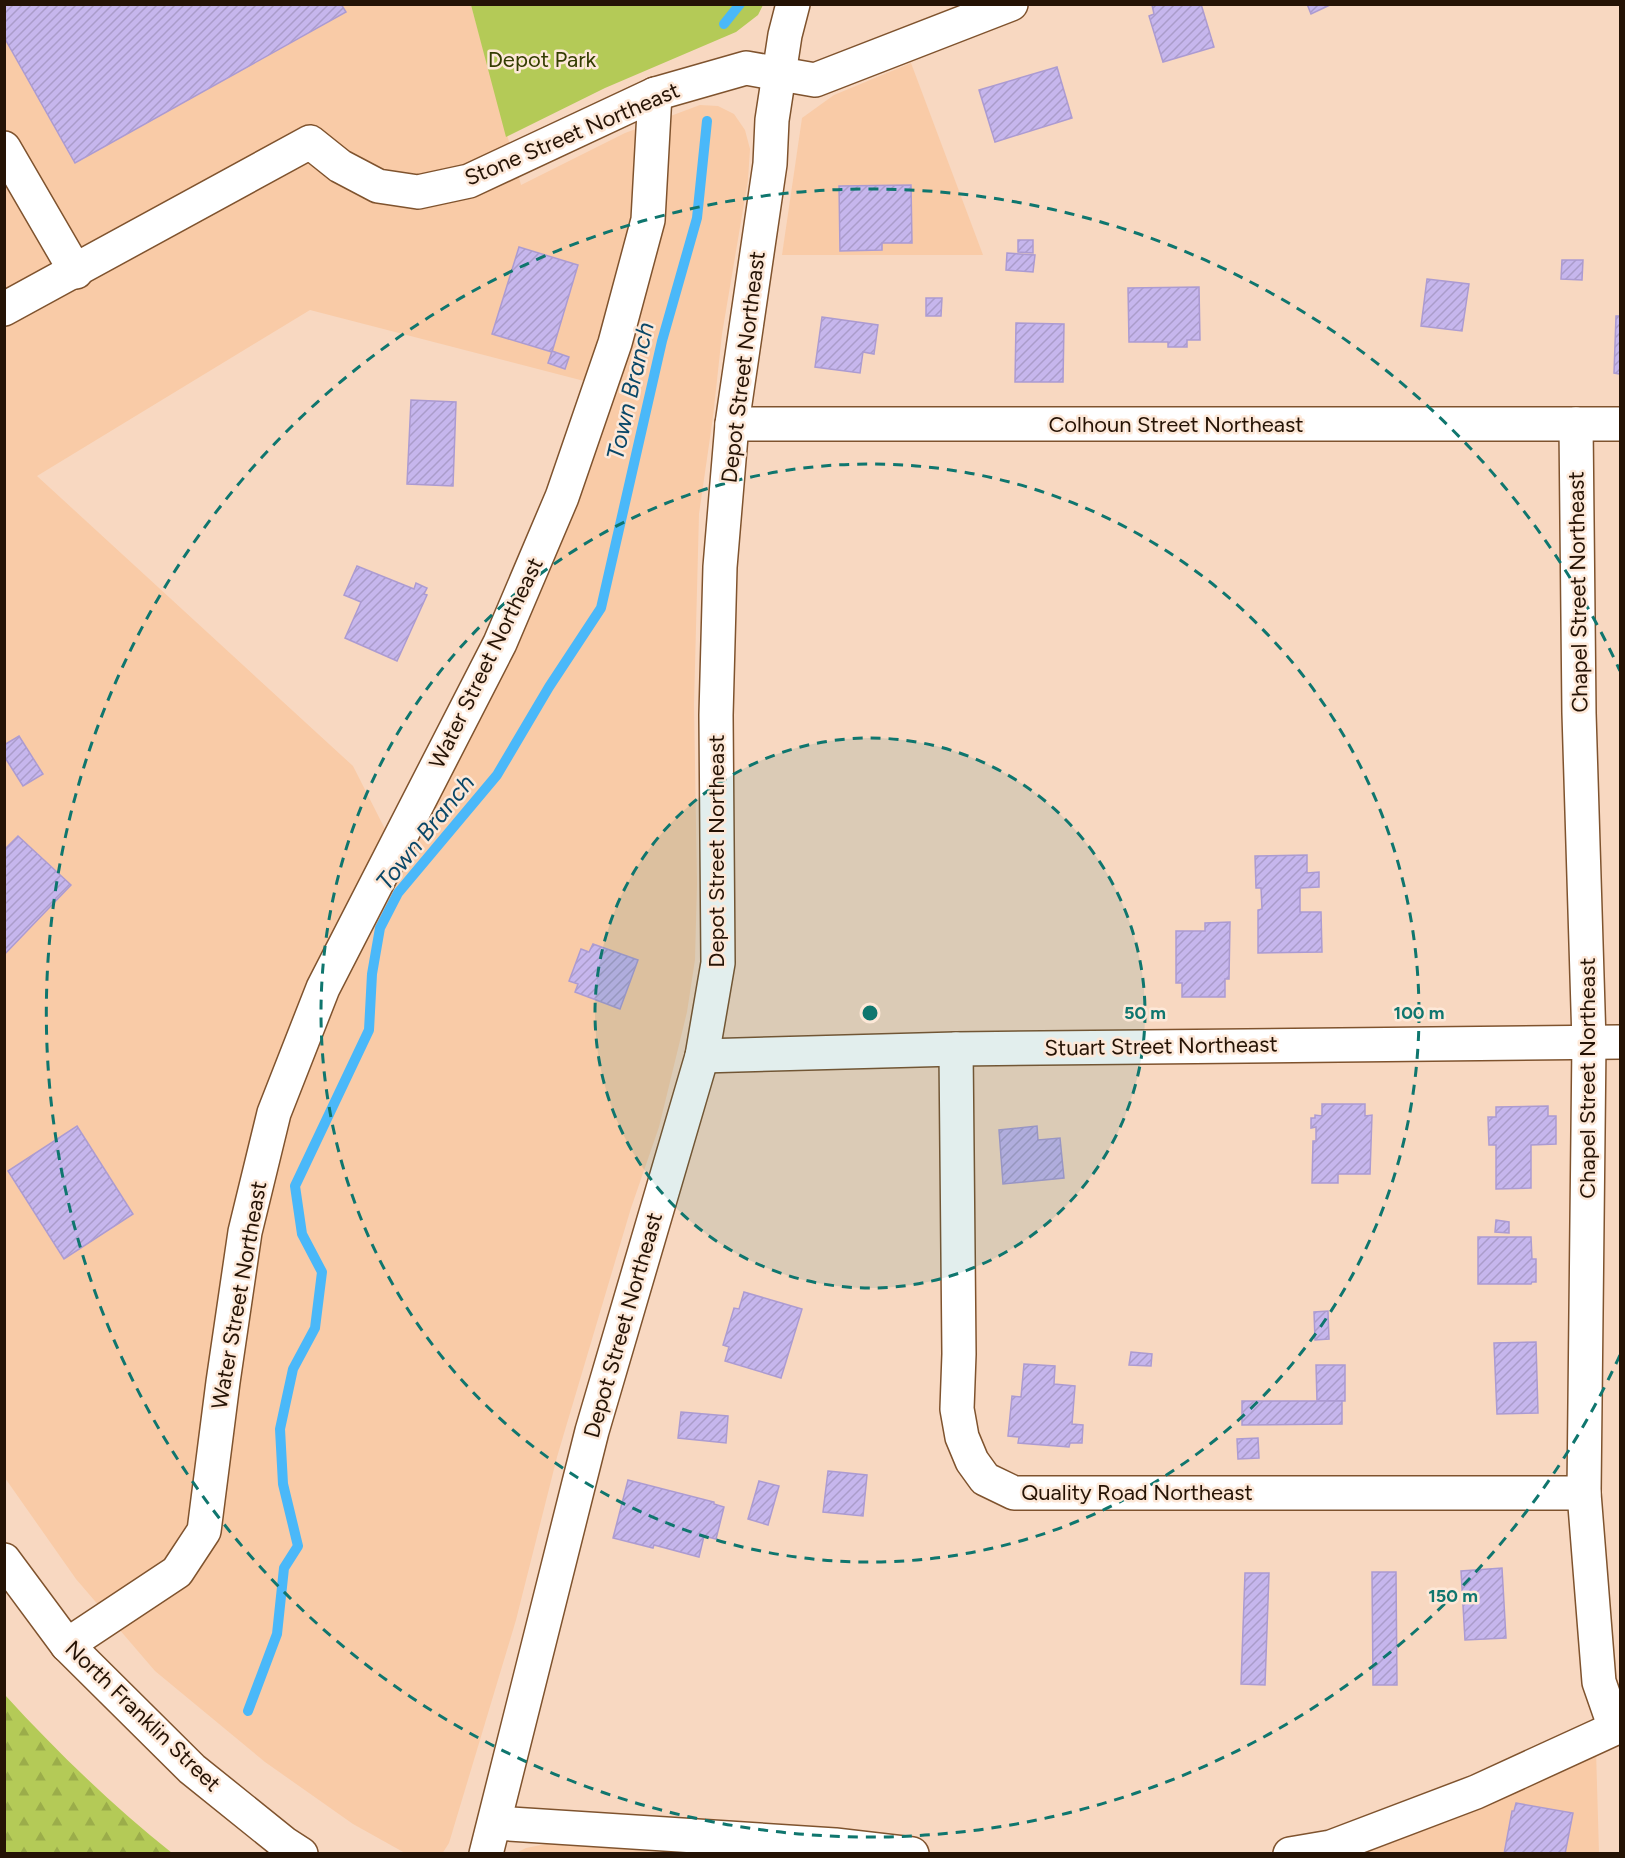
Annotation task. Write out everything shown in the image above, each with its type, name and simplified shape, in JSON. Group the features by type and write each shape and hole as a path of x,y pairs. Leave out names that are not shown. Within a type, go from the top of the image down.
{"street":[{"name":"Depot Street Northeast","path":"490,1838 592,1431 702,1056 718,963 716,715 720,567 732,424 770,164 772,120 778,74 793,4"},
{"name":"Stone Street Northeast","path":"76,272 310,142 340,166 378,186 418,192 469,181 655,94 746,68 815,80 1011,4"},
{"name":"Water Street Northeast","path":"68,1645 177,1572 204,1531 245,1232 274,1113 323,988 500,643 562,497 615,343 648,220 655,94"},
{"path":"4,148 76,272 4,309"},
{"name":"Colhoun Street Northeast","path":"732,424 1620,424"},
{"name":"Chapel Street Northeast","path":"1576,424 1579,713 1605,1042 1584,1493 1599,1682 1618,1727"},
{"name":"Stuart Street Northeast","path":"702,1056 956,1049 1605,1042"},
{"name":"Quality Road Northeast","path":"956,1049 959,1354 957,1408 962,1437 972,1461 985,1479 1014,1493 1584,1493"},
{"name":"North Franklin Street","path":"4,1560 68,1645 192,1769 301,1854"},
{"path":"1290,1854 1331,1847 1476,1792 1618,1727"},
{"path":"490,1838 835,1845 912,1854"}],"shaded area":[{"path":"5,5 471,5 521,185 625,133 700,105 718,106 734,114 745,130 750,149 748,180 722,334 699,514 694,704 697,884 695,960 687,1012 659,1127 631,1208 557,1457 516,1620 449,1843 442,1854 405,1853 353,1824 265,1762 155,1671 76,1579 5,1478","holes":["310,310 588,382 517,566 467,673 386,831 353,766 37,476"]},
{"path":"911,63 983,255 782,255 802,118 834,95"},
{"path":"1596,1750 1599,1853 1359,1854 1469,1811"},
{"path":"551,1843 575,1843 653,1852 798,1854 514,1854 526,1848"}],"green space":[{"name":"Depot Park","path":"471,4 763,5 758,15 736,32 605,88 506,137"},
{"path":"5,1695 86,1777 172,1853 5,1853"}],"building":[{"path":"4,4 341,4 346,12 75,163 4,37"},
{"path":"1201,4 1214,47 1163,62 1149,16 1154,14 1152,5"},
{"path":"1307,4 1332,4 1311,14"},
{"path":"1057,67 1072,118 995,142 979,90"},
{"path":"911,185 912,243 882,243 882,250 840,251 839,186"},
{"path":"1018,240 1033,240 1033,253 1018,252"},
{"path":"519,247 578,265 552,352 492,334"},
{"path":"1007,253 1035,255 1033,272 1006,270"},
{"path":"1562,260 1583,260 1582,280 1561,279"},
{"path":"1427,279 1469,284 1462,331 1421,326"},
{"path":"1199,287 1200,340 1187,340 1187,347 1168,347 1168,342 1129,342 1128,288"},
{"path":"926,298 942,298 941,316 926,316"},
{"path":"1616,316 1620,316 1620,374 1614,373"},
{"path":"822,317 878,325 874,354 863,352 860,373 815,367"},
{"path":"1016,323 1064,324 1063,382 1015,382"},
{"path":"552,351 569,357 565,369 548,363"},
{"path":"411,400 456,402 453,486 407,484"},
{"path":"357,566 414,589 416,583 427,588 424,594 427,595 397,661 345,638 361,602 344,595"},
{"path":"19,736 43,774 23,786 4,756 4,745"},
{"path":"18,836 71,885 4,955 4,850"},
{"path":"1307,855 1307,873 1319,872 1319,887 1300,888 1300,912 1321,912 1322,952 1258,953 1258,910 1262,909 1261,888 1256,888 1255,856"},
{"path":"1230,922 1229,979 1225,979 1225,997 1182,997 1182,983 1176,983 1176,931 1205,931 1205,923"},
{"path":"593,944 638,960 620,1009 575,992 578,984 569,981 581,949 589,952"},
{"path":"1322,1104 1365,1104 1365,1116 1372,1115 1370,1174 1338,1174 1338,1183 1312,1183 1313,1141 1316,1141 1316,1127 1311,1128 1311,1118 1315,1118 1315,1115 1322,1116"},
{"path":"1548,1106 1548,1116 1556,1116 1556,1144 1531,1145 1531,1188 1496,1189 1496,1145 1489,1145 1488,1117 1496,1117 1496,1107"},
{"path":"77,1126 133,1214 64,1259 8,1171"},
{"path":"1037,1126 1038,1140 1060,1138 1064,1178 1003,1184 999,1130"},
{"path":"1496,1220 1509,1222 1509,1233 1495,1232"},
{"path":"1478,1237 1531,1237 1532,1259 1536,1259 1536,1282 1531,1284 1478,1284"},
{"path":"744,1292 802,1309 781,1378 725,1361 729,1347 723,1345 734,1308 739,1309"},
{"path":"1328,1311 1329,1339 1315,1340 1314,1312"},
{"path":"1536,1342 1538,1413 1497,1414 1494,1343"},
{"path":"1131,1352 1152,1354 1151,1366 1129,1365"},
{"path":"1024,1364 1055,1366 1054,1384 1075,1386 1072,1424 1083,1425 1082,1443 1070,1443 1069,1447 1018,1443 1019,1437 1008,1436 1012,1396 1021,1397"},
{"path":"1316,1365 1345,1365 1345,1401 1317,1401"},
{"path":"1242,1401 1342,1401 1342,1424 1242,1425"},
{"path":"681,1412 728,1416 726,1443 678,1438"},
{"path":"1258,1438 1259,1458 1238,1459 1237,1439"},
{"path":"828,1471 867,1475 863,1516 823,1512"},
{"path":"628,1480 714,1502 724,1507 716,1539 704,1536 699,1557 654,1545 653,1548 613,1538"},
{"path":"759,1481 779,1486 768,1525 748,1519"},
{"path":"1502,1568 1506,1638 1465,1640 1461,1571"},
{"path":"1372,1572 1396,1572 1397,1685 1373,1685"},
{"path":"1245,1573 1269,1573 1265,1685 1241,1684"},
{"path":"1516,1803 1573,1813 1565,1854 1504,1854 1512,1811"}],"waterway":[{"name":"Town Branch","path":"724,24 740,4"},
{"name":"Town Branch","path":"248,1711 277,1634 284,1568 298,1546 283,1484 280,1429 293,1369 315,1328 322,1272 302,1234 295,1186 369,1030 372,974 380,928 398,893 497,775 549,687 601,608 662,341 697,218 707,121"}]}
